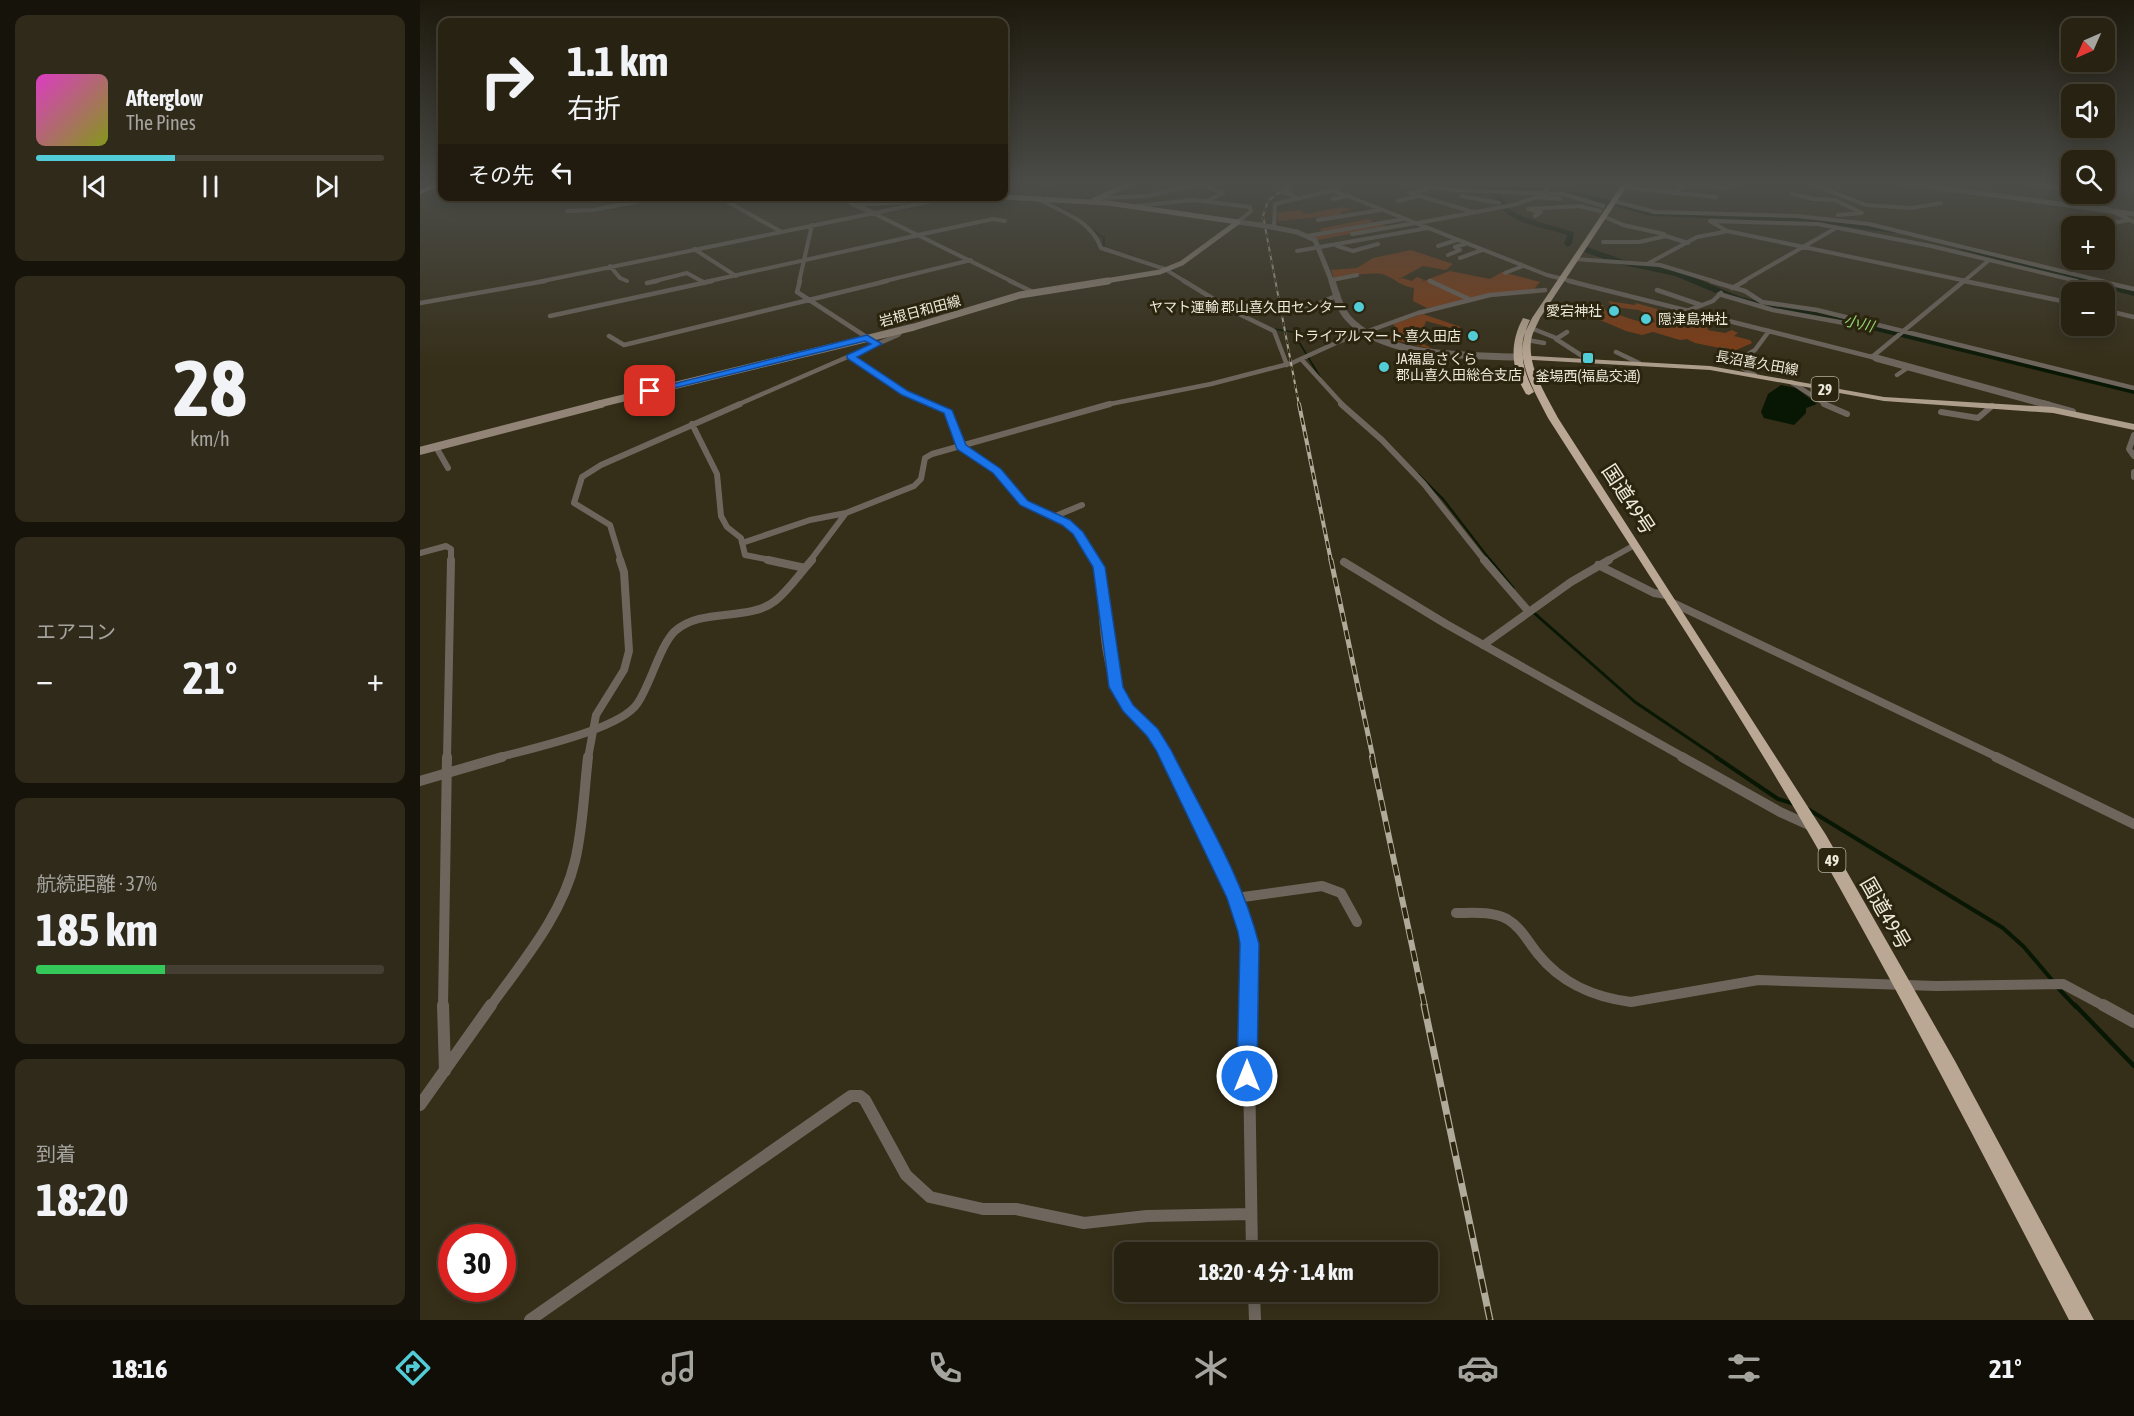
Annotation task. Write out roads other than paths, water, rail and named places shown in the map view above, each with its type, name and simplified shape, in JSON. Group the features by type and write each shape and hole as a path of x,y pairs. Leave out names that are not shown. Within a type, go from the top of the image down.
{"highway":[{"name":"国道49号","path":"1580,245 1558,277 1531,328 1527,358 1533,379 1553,418 1812,827 1902,985 2082,1320"},
{"name":"国道49号","path":"1553,418 1528,389 1515,357 1517,338 1545,290 1575,259 1583,245"}],"main road":[{"name":"岩根日和田線","path":"421,449 903,329 1033,292 1166,270 1182,263 1207,245"},
{"name":"長沼喜久田線","path":"1515,357 1710,368 1884,399 2072,412 2134,427"}],"street":[{"path":"420,303 499,290 715,245"},
{"path":"808,245 797,291 878,344"},
{"path":"550,316 875,245"},
{"path":"939,245 1033,292"},
{"path":"1100,245 1101,248 1166,270 1235,312 1274,331 1287,365"},
{"path":"1316,245 1336,279 1338,295 1347,316 1366,332 1391,343 1424,351 1515,357"},
{"path":"1297,251 1334,245 1353,251 1376,245"},
{"path":"1438,246 1442,245"},
{"path":"1448,255 1460,250 1455,247 1461,245"},
{"path":"1469,245 1558,277 1909,367 2072,412"},
{"path":"1649,263 1685,245"},
{"path":"1793,245 2061,301"},
{"path":"1689,310 1716,299 1722,293 1808,245"},
{"path":"1924,245 2077,282"},
{"path":"1958,245 2134,289"},
{"path":"694,249 735,276"},
{"path":"1460,258 1483,250"},
{"path":"1575,259 1649,263 1734,288 1762,302 1817,310 2134,388"},
{"path":"609,336 624,345 971,260"},
{"path":"1874,358 1988,261"},
{"path":"1504,273 1523,266"},
{"path":"610,267 620,278 627,280"},
{"path":"647,283 687,273 705,283"},
{"path":"1336,279 1341,273"},
{"path":"1336,279 1357,274"},
{"path":"1430,280 1471,300"},
{"path":"742,543 810,520 846,513 914,486 921,479 925,458 937,452 1110,404 1211,384 1287,365 1412,315 1471,300 1545,290"},
{"path":"1657,290 1701,305"},
{"path":"1722,293 1773,310 1809,314 2134,394"},
{"path":"1306,309 1338,295"},
{"path":"2115,313 2134,317"},
{"path":"1531,328 1554,337 1590,361"},
{"path":"420,1105 536,943 562,898 575,861 591,730 596,715 627,662 625,582 610,525 598,515 579,507 574,502 582,477 588,472 692,424 901,334 903,329"},
{"path":"1755,375 1734,364 1746,356 1769,331"},
{"path":"1531,340 1554,337 1567,332"},
{"path":"1338,335 1351,338"},
{"path":"1531,340 1544,343"},
{"path":"1720,349 1779,366"},
{"path":"1616,352 1639,363"},
{"path":"850,357 905,393 949,412 961,447 997,471 1024,503 1078,532 1099,567 1116,687 1128,708 1152,733 1163,750 1236,898 1250,944 1247,1064 1253,1186 1252,1242"},
{"path":"1302,360 1332,396 1382,440 1424,484 1501,582 1529,612"},
{"path":"1897,375 1909,367"},
{"path":"1791,382 1819,402 1846,413 1832,417"},
{"path":"1941,412 1978,418 1992,406"},
{"path":"692,424 717,474 721,516 728,527 741,538 743,552 750,558 805,568"},
{"path":"2134,435 2129,449 2134,456"},
{"path":"436,447 448,468"},
{"path":"2134,472 2134,477"},
{"path":"1053,517 1082,505"},
{"path":"420,781 607,726 636,706 669,639 676,630 701,618 742,613 767,605 779,597 805,568 846,513"},
{"path":"420,553 446,546 451,549 442,983 445,1071"},
{"path":"1483,645 1598,565 1633,546"},
{"path":"1344,562 1483,645 1770,807 1812,827"},
{"path":"1598,565 2134,824"},
{"path":"1236,898 1322,886 1341,893 1357,922"},
{"path":"1456,913 1478,912 1507,919 1525,934 1551,971 1562,980 1589,993 1615,1001 1631,1002 1758,980 1902,985 2063,984 2134,1022"},
{"path":"530,1320 851,1096 860,1096 865,1100 906,1175 930,1197 983,1209 1016,1209 1084,1223 1147,1216 1251,1214"},
{"path":"1254,1302 1255,1320"}],"waterway":[{"path":"1964,248 2134,293"},
{"name":"小川","path":"1587,250 1622,262 1678,274 1738,299 1778,309 1823,315 2134,391"},
{"path":"1127,255 1161,266"},
{"path":"1170,270 1187,281"},
{"path":"1274,329 1293,332 1320,377"},
{"path":"1418,474 1443,499 1491,561"},
{"path":"1490,560 1513,588"},
{"path":"1533,612 1635,702 1718,758"},
{"path":"1716,757 1778,799 1794,804"},
{"path":"1806,808 2003,928 2024,947 2052,980"},
{"path":"2058,988 2076,1007"},
{"path":"2075,1005 2134,1066"}],"railway":[{"path":"1268,245 1299,405"},
{"path":"1299,404 1331,561"},
{"path":"1331,560 1373,758"},
{"path":"1372,757 1425,1007"},
{"path":"1424,1005 1490,1320"}],"place":[{"name":"ヤマト運輸 郡山喜久田センター","path":"1359,307"},
{"name":"愛宕神社","path":"1614,311"},
{"name":"隠津島神社","path":"1646,319"},
{"name":"トライアルマート 喜久田店","path":"1473,336"},
{"name":"釜場西(福島交通)","path":"1588,358"},
{"name":"JA福島さくら 郡山喜久田総合支店","path":"1384,367"}]}
